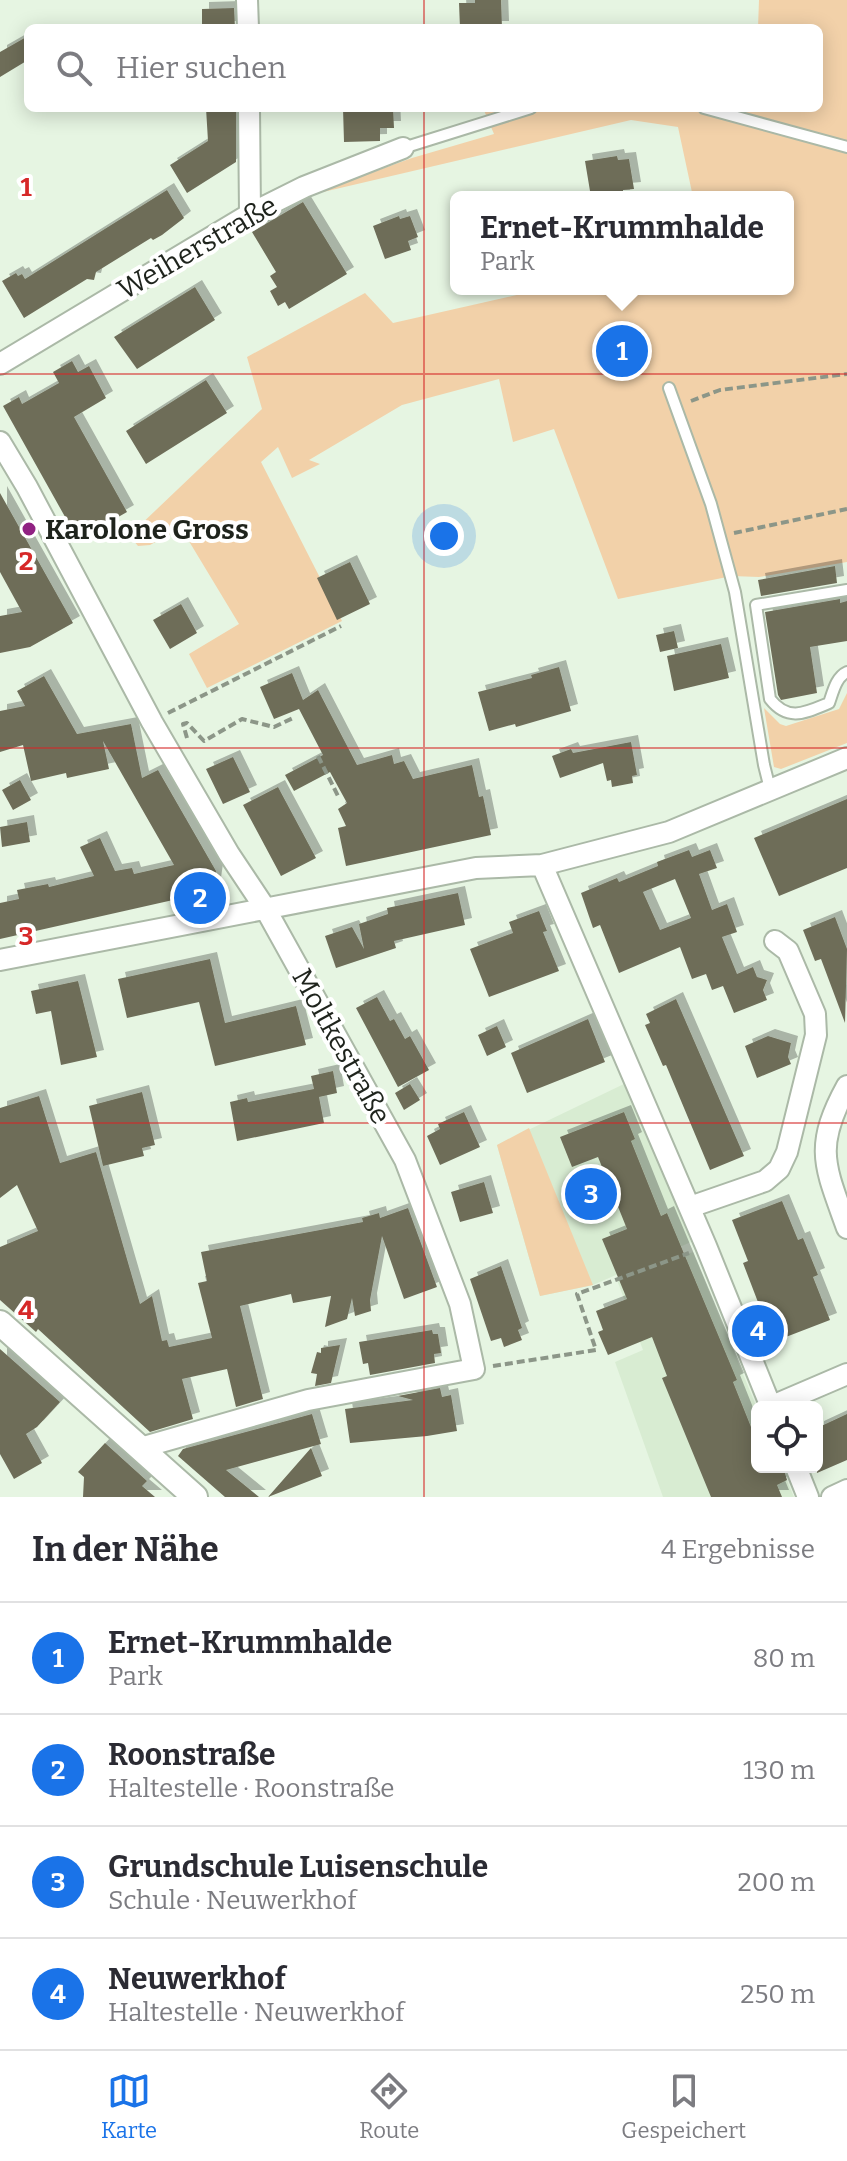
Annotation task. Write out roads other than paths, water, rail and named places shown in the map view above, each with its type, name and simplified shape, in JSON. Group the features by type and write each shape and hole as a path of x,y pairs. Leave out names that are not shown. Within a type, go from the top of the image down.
{"street":[{"path":"247,0 248,24"},
{"path":"249,112 250,214"},
{"name":"Weiherstraße","path":"0,364 250,214 304,187 403,148"},
{"name":"Moltkestraße","path":"0,442 152,722 229,854 265,908 405,1160 460,1304 474,1369 308,1400 140,1448"},
{"path":"0,960 476,868 542,865 669,832 847,758"},
{"path":"542,865 690,1207 768,1401"},
{"path":"690,1207 765,1181 779,1169 787,1152 816,1035 815,1014 788,951 775,941"},
{"path":"847,1086 832,1114 826,1137 825,1164 847,1228"},
{"path":"0,1323 195,1497"},
{"path":"784,1401 847,1374"},
{"path":"798,1473 808,1497"},
{"path":"832,1497 847,1490"}],"lane":[{"path":"403,148 518,112"},
{"path":"719,112 847,147"},
{"path":"669,388 675,410 688,436 735,592 770,789"},
{"path":"847,590 756,605 770,699 779,711 793,715 829,703 835,685 847,672"}],"place":[{"name":"Ernet-Krummhalde","path":"622,351"},
{"name":"Karolone Gross","path":"29,529"},
{"name":"Roonstraße","path":"200,898"},
{"name":"Grundschule Luisenschule","path":"591,1194"},
{"name":"Neuwerkhof","path":"758,1331"}]}
